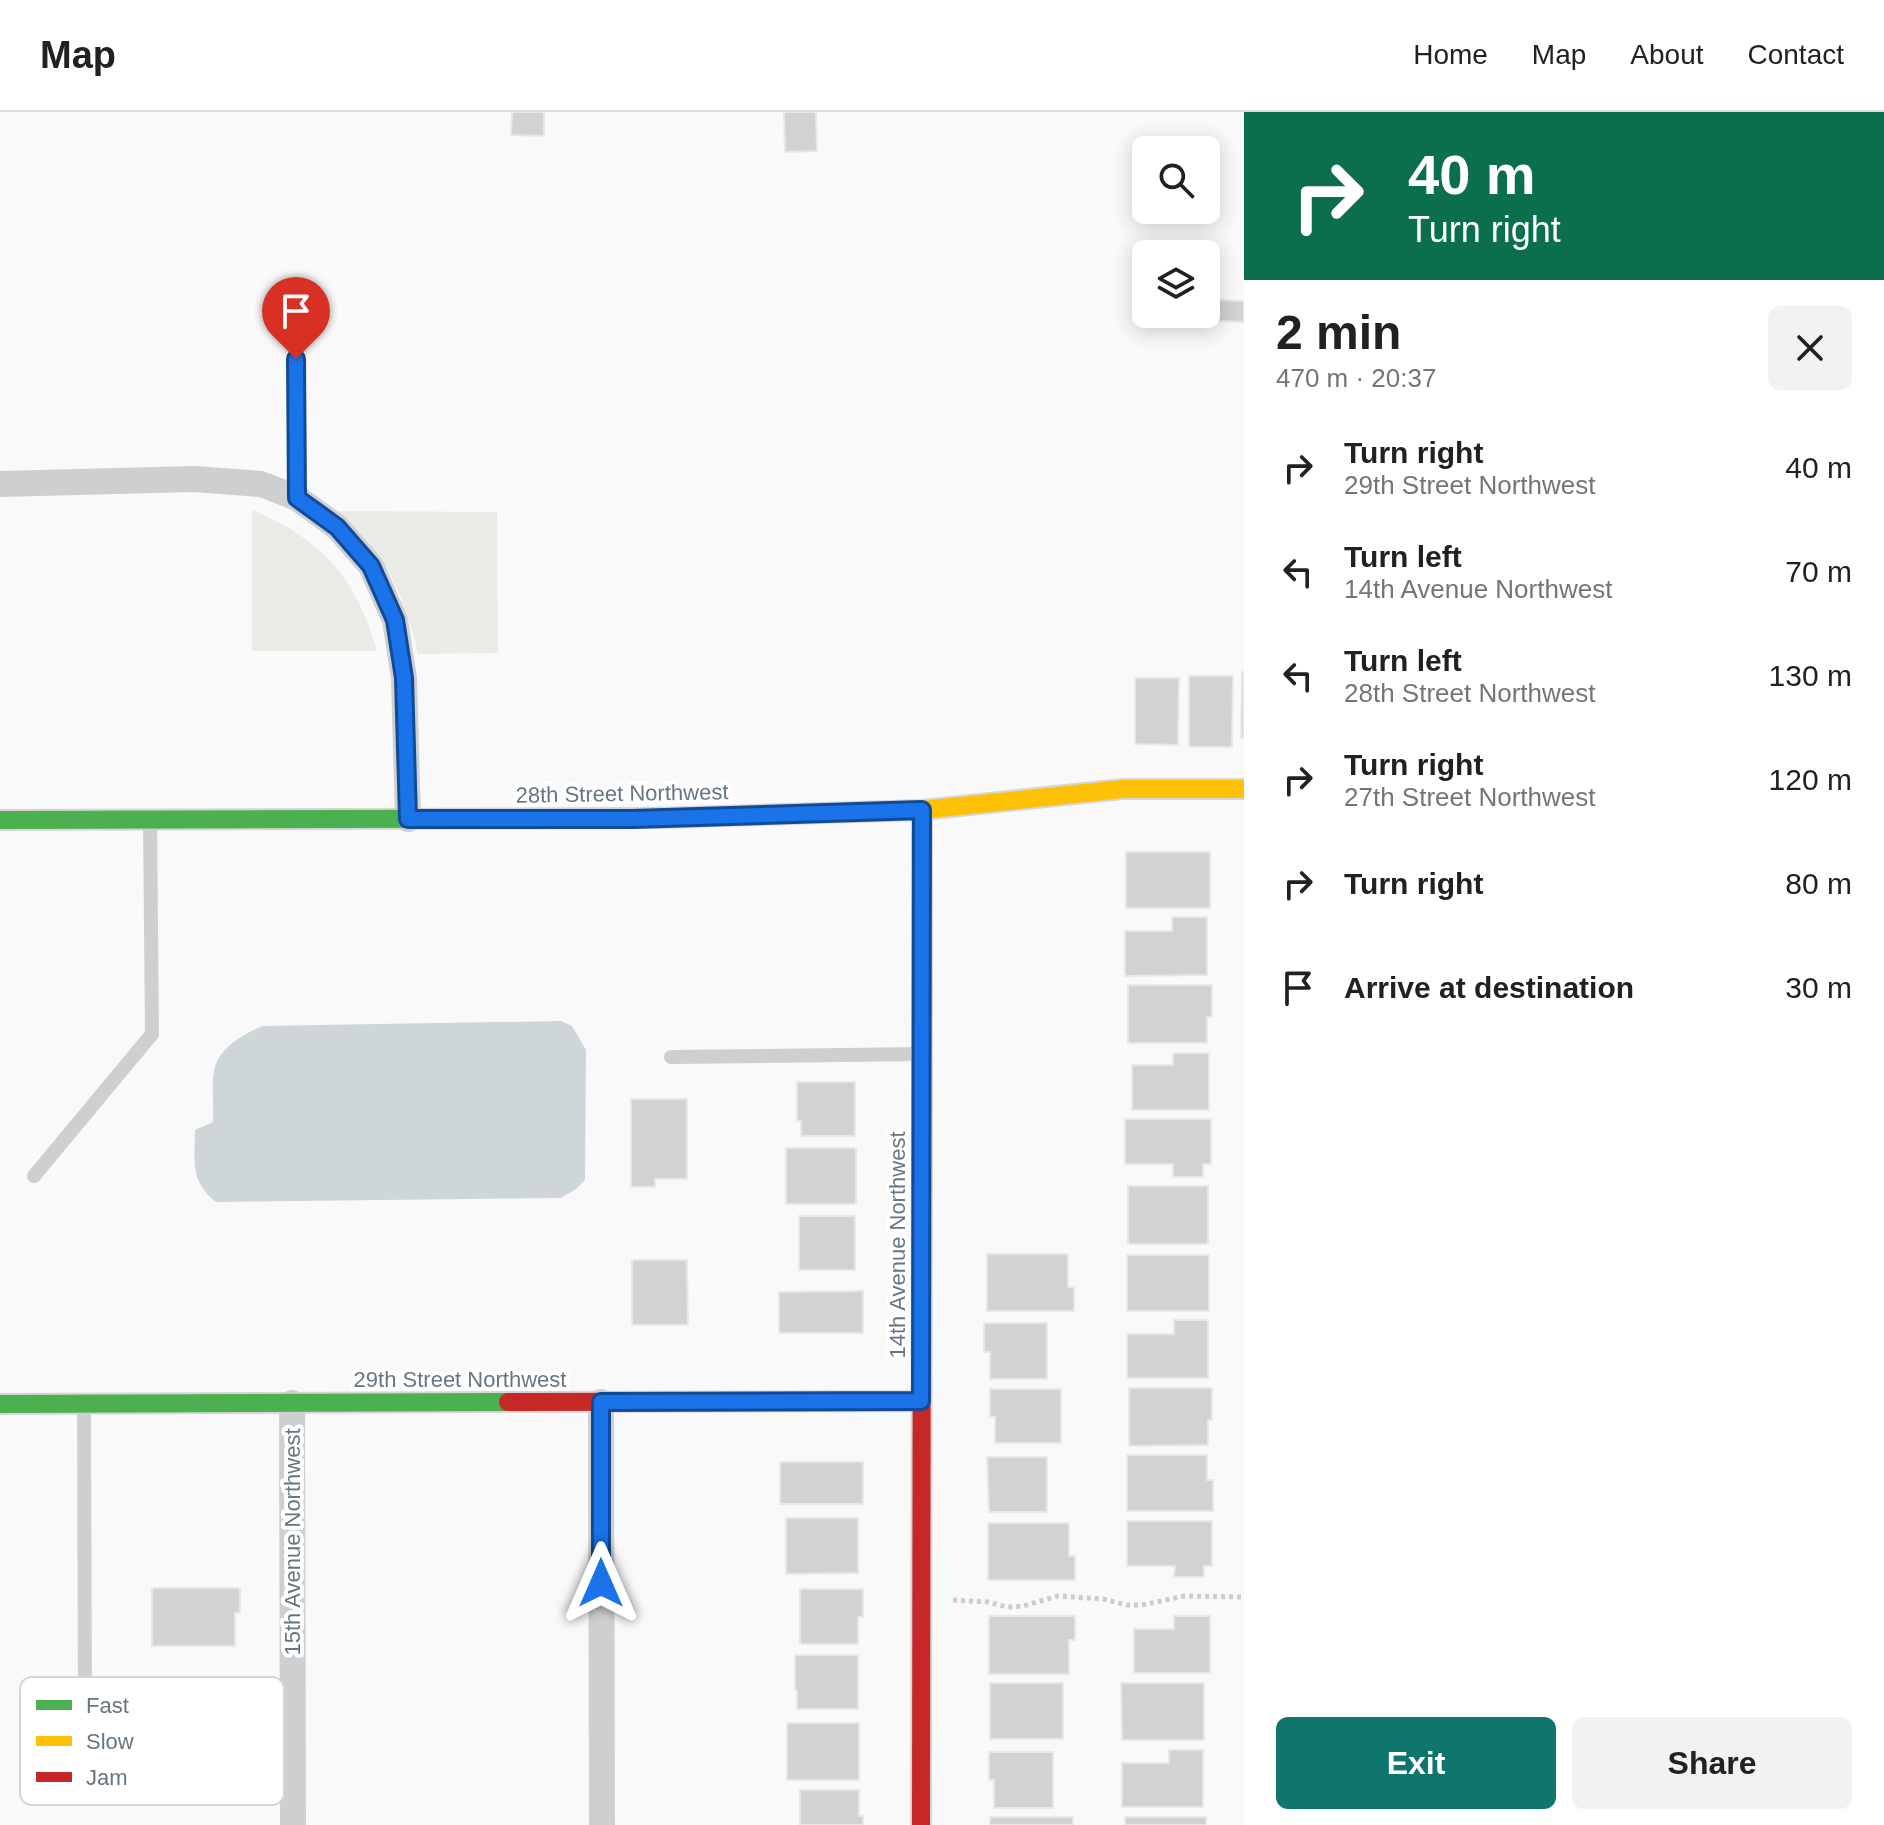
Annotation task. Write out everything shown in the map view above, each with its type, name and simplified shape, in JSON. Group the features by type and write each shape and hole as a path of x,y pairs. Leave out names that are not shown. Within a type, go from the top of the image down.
{"street":[{"path":"0,484 194,479 261,484 297,498 337,527 371,566 395,620 404,678 408,819"},
{"name":"28th Street Northwest","path":"0,820 632,819 922,810 1123,789 1244,789"},
{"name":"14th Avenue Northwest","path":"921,1825 922,810"},
{"name":"29th Street Northwest","path":"0,1404 921,1401"},
{"path":"601,1402 602,1825"},
{"name":"15th Avenue Northwest","path":"292,1403 293,1825"}],"lane":[{"path":"296,304 297,498"},
{"path":"34,1176 152,1034 150,820"},
{"path":"671,1057 921,1054"},
{"path":"84,1404 85,1677"}],"path":[{"path":"921,1597 988,1602 1007,1607 1058,1596 1103,1599 1127,1605 1185,1596 1244,1597"}],"shaded area":[{"path":"252,510 298,534 333,564 359,603 377,651 252,651"},
{"path":"337,511 497,512 498,653 418,654 407,615 391,577 376,554"},
{"path":"561,1021 572,1026 586,1050 585,1180 561,1198 216,1202 197,1178 195,1130 213,1122 216,1063 232,1043 255,1029 263,1026"}],"building":[{"path":"512,112 544,112 544,136 511,135"},
{"path":"784,112 816,112 817,151 785,152"},
{"path":"1220,300 1244,301 1244,322 1220,321"},
{"path":"1244,672 1244,738 1241,738"},
{"path":"1189,676 1233,676 1232,747 1189,747"},
{"path":"1135,678 1179,678 1178,745 1135,744"},
{"path":"1126,852 1210,852 1210,908 1126,908"},
{"path":"1172,917 1207,917 1207,975 1125,976 1125,931 1172,931"},
{"path":"1128,985 1212,985 1212,1017 1207,1017 1207,1043 1128,1043"},
{"path":"1173,1053 1209,1053 1209,1110 1132,1110 1132,1065 1173,1065"},
{"path":"797,1082 855,1082 855,1136 801,1136 801,1121 797,1121"},
{"path":"631,1099 687,1099 687,1179 655,1179 655,1187 631,1187"},
{"path":"1125,1119 1211,1119 1211,1164 1203,1164 1203,1177 1173,1177 1173,1164 1125,1164"},
{"path":"786,1148 856,1148 856,1204 786,1204"},
{"path":"1128,1186 1208,1186 1208,1244 1128,1244"},
{"path":"799,1216 855,1216 855,1270 799,1270"},
{"path":"987,1254 1068,1254 1068,1287 1074,1287 1074,1311 987,1311"},
{"path":"1127,1255 1209,1255 1209,1311 1127,1311"},
{"path":"632,1260 687,1260 688,1325 632,1325"},
{"path":"863,1291 863,1333 779,1333 779,1292"},
{"path":"1174,1320 1208,1320 1208,1378 1127,1378 1127,1334 1174,1334"},
{"path":"984,1323 1047,1323 1047,1379 990,1379 990,1352 984,1352"},
{"path":"1129,1388 1212,1388 1208,1445 1129,1446"},
{"path":"990,1389 1061,1389 1061,1443 995,1443 995,1417 990,1417"},
{"path":"1127,1455 1207,1455 1207,1480 1213,1480 1213,1511 1127,1511"},
{"path":"987,1457 1047,1457 1047,1512 989,1512"},
{"path":"780,1462 863,1462 863,1504 780,1504"},
{"path":"786,1518 858,1518 858,1573 786,1574"},
{"path":"1127,1521 1212,1521 1212,1566 1204,1566 1204,1577 1174,1577 1175,1566 1127,1566"},
{"path":"988,1523 1069,1523 1069,1556 1075,1556 1075,1580 988,1580"},
{"path":"152,1588 240,1588 240,1613 235,1613 235,1646 152,1646"},
{"path":"800,1589 863,1589 863,1617 858,1617 858,1644 800,1644"},
{"path":"989,1616 1075,1616 1075,1640 1069,1640 1069,1674 989,1674"},
{"path":"1174,1616 1210,1616 1210,1673 1134,1673 1134,1629 1174,1629"},
{"path":"795,1655 858,1655 858,1709 797,1709"},
{"path":"990,1683 1063,1683 1063,1739 990,1739"},
{"path":"1121,1683 1204,1683 1204,1740 1122,1740"},
{"path":"787,1723 859,1723 859,1780 787,1780"},
{"path":"1169,1750 1203,1750 1203,1807 1122,1807 1122,1763 1169,1763"},
{"path":"989,1752 1053,1752 1053,1808 994,1808 994,1780 989,1780"},
{"path":"800,1790 859,1790 859,1816 863,1816 863,1825 800,1825"},
{"path":"990,1817 1073,1817 1073,1825 990,1825"},
{"path":"1125,1817 1206,1817 1206,1825 1125,1825"}],"traffic: fast":[{"path":"0,820 657,818"},
{"path":"0,1404 508,1402"}],"traffic: slow":[{"path":"657,818 922,810 1123,789 1244,789"},
{"path":"922,810 922,1143"}],"traffic: jam":[{"path":"921,1825 922,1143"},
{"path":"508,1402 921,1401"}],"route":[{"path":"296,359 297,498 337,527 371,566 395,620 404,678 408,819 632,819 922,810 921,1401 601,1402 601,1583"}]}
